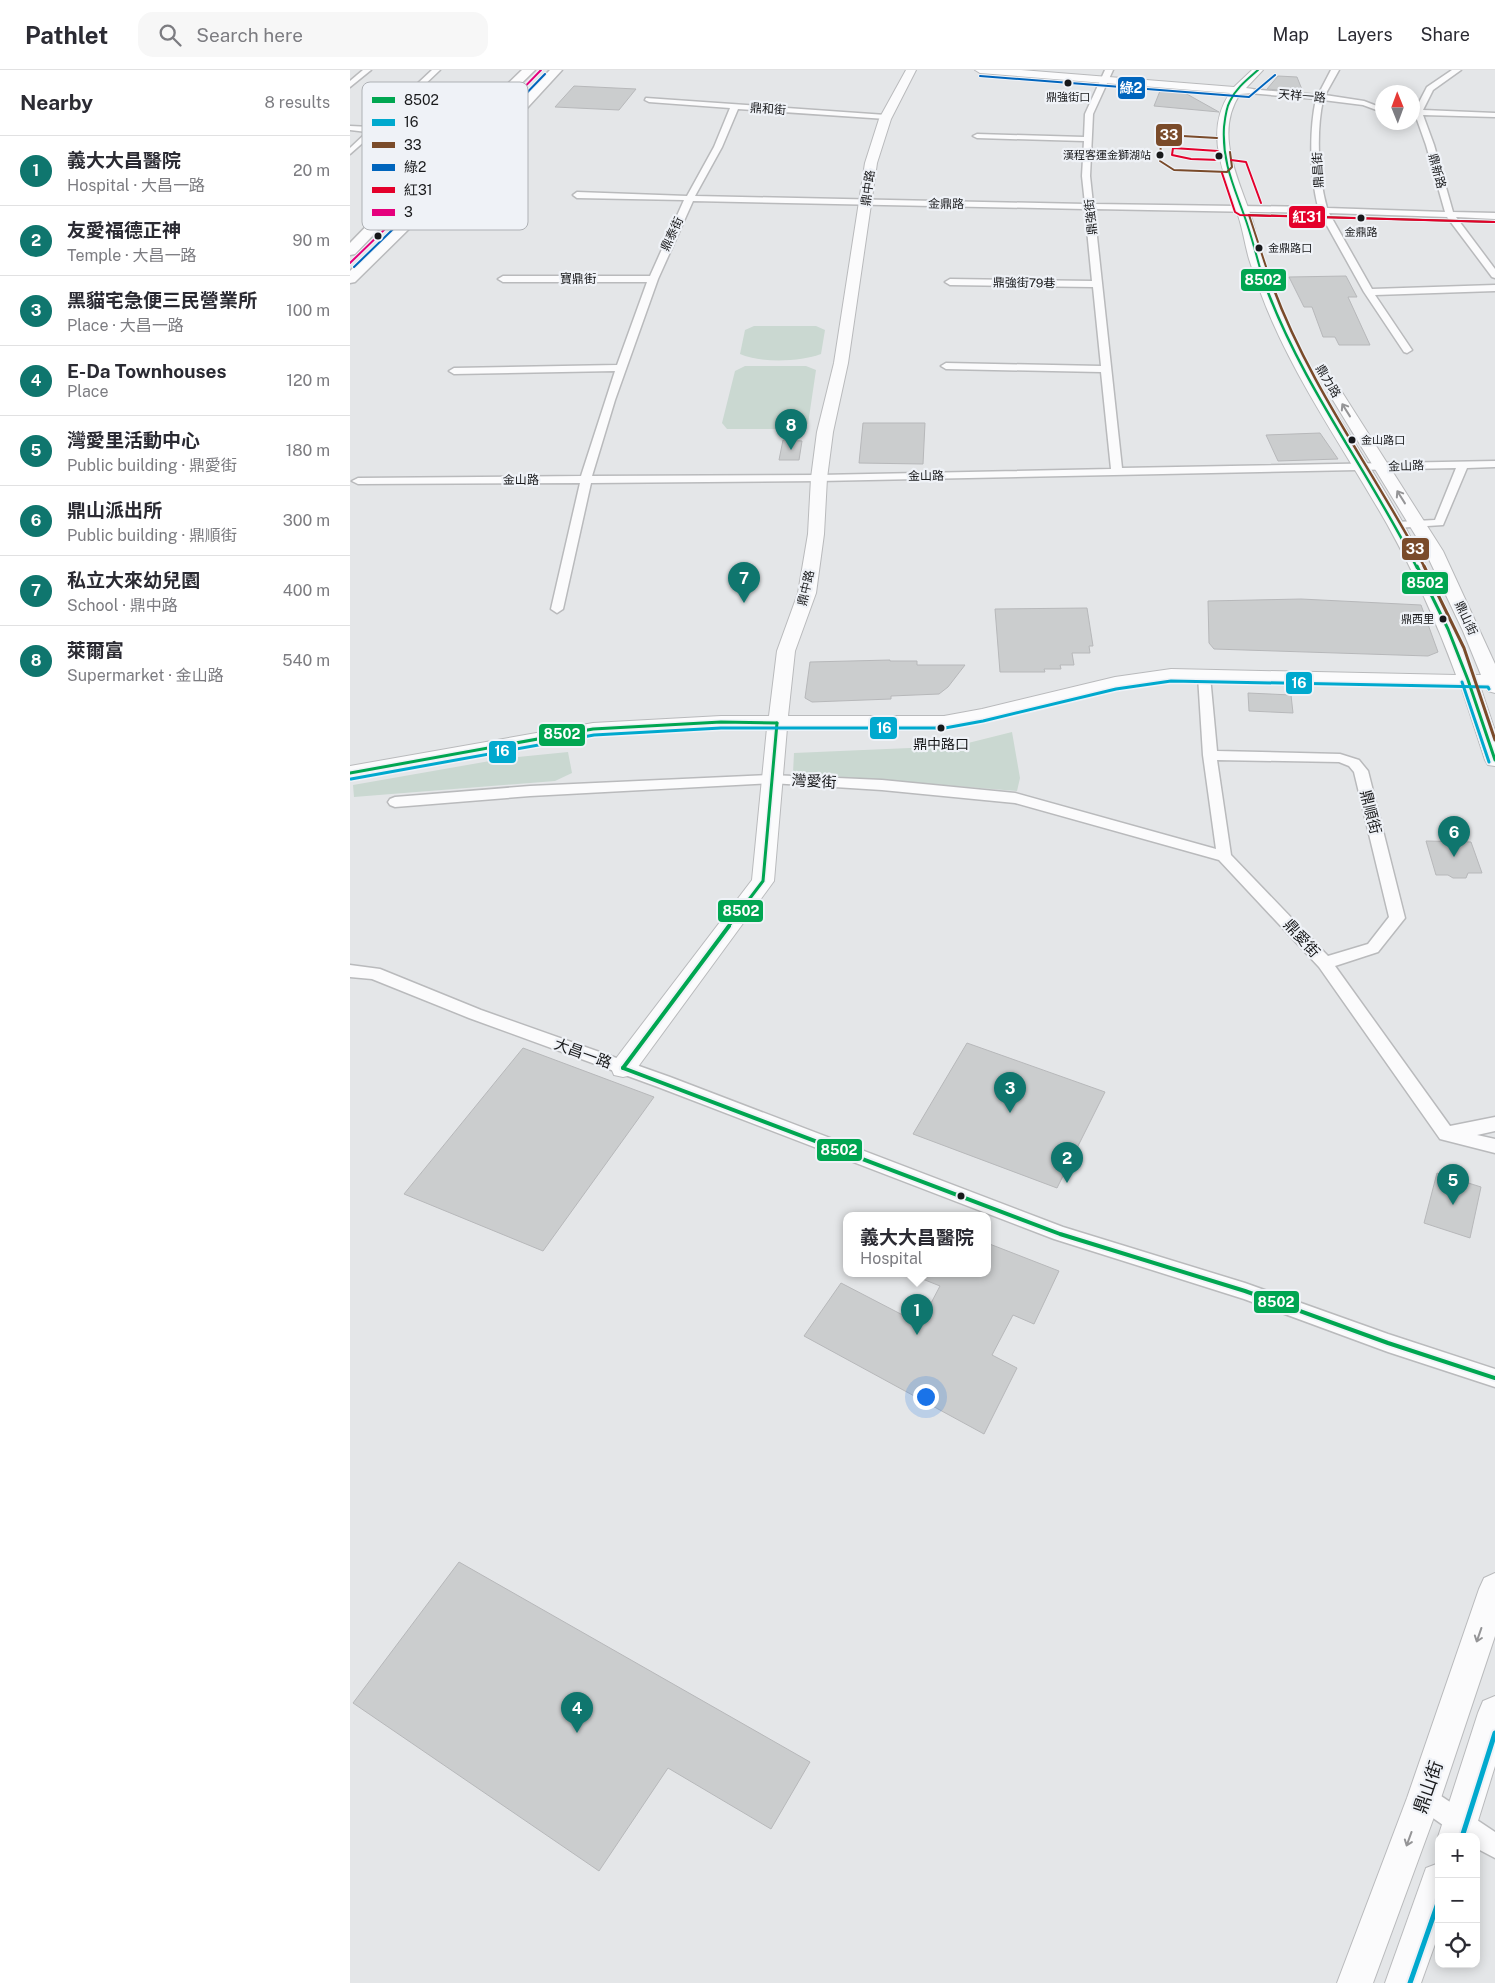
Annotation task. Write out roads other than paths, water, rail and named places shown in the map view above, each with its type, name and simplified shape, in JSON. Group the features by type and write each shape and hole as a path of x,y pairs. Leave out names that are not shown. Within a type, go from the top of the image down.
{"main road":[{"path":"505,82 516,70"},
{"path":"515,82 529,70"},
{"path":"528,83 541,70"},
{"path":"528,100 556,70"},
{"path":"351,246 366,230"},
{"path":"350,263 383,230"},
{"path":"350,279 399,230"}],"street":[{"path":"350,85 368,70"},
{"path":"423,82 436,70"},
{"name":"鼎中路","path":"624,1068 764,881 771,778 786,651 807,593 816,534 819,478 825,432 841,363 871,163 886,117 911,70"},
{"name":"天祥一路","path":"980,70 1107,75 1236,90 1320,97 1364,103 1375,107"},
{"name":"鼎力路","path":"1258,70 1236,90 1229,102 1225,116 1223,143 1226,166 1256,260 1279,322 1302,368 1361,467"},
{"path":"1240,108 1249,91 1270,70"},
{"name":"鼎昌街","path":"1335,70 1320,97 1317,111 1316,163 1318,191 1323,210 1369,292 1407,350"},
{"path":"1420,104 1430,89 1457,70"},
{"name":"鼎強街","path":"1107,75 1089,114 1086,176 1117,472"},
{"name":"鼎和街","path":"650,100 886,117"},
{"name":"鼎泰街","path":"557,609 586,480 610,400 653,279 690,197 718,147 735,106"},
{"path":"1420,112 1495,114"},
{"name":"鼎新路","path":"1420,123 1430,145 1450,214 1495,275"},
{"path":"977,136 1087,139"},
{"path":"350,152 362,141"},
{"name":"鼎力路","path":"1236,144 1241,166 1272,260 1296,321 1323,373 1381,467"},
{"name":"金鼎路","path":"577,195 866,203 1323,210 1495,216"},
{"name":"寶鼎街","path":"503,279 653,279"},
{"name":"鼎強街79巷","path":"950,282 1098,284"},
{"path":"1369,292 1495,288"},
{"path":"946,366 1106,369"},
{"path":"454,371 622,368"},
{"path":"1396,525 1439,523 1463,464"},
{"name":"金山路","path":"358,481 819,478 1495,464"},
{"name":"鼎山街","path":"1361,467 1396,525 1448,629 1468,680 1495,760"},
{"name":"鼎山街","path":"1381,467 1418,524 1453,590 1494,683"},
{"path":"350,772 593,729 721,722 944,722 982,715 1114,683 1171,675 1468,680 1494,683"},
{"path":"1204,676 1210,755 1224,856"},
{"name":"鼎順街","path":"1210,755 1340,758 1354,763 1361,771 1397,918 1372,948 1325,963"},
{"name":"灣愛街","path":"396,802 540,790 771,778 882,785 1016,798 1224,856"},
{"name":"鼎愛街","path":"1224,856 1325,963 1446,1134"},
{"name":"大昌一路","path":"350,971 374,973 475,1014 624,1068 1060,1234 1245,1291 1388,1343 1495,1378"},
{"path":"1446,1134 1495,1124"},
{"path":"1446,1134 1495,1146"},
{"name":"鼎山街","path":"1355,1983 1424,1798 1495,1589"},
{"path":"1457,1829 1495,1714"},
{"path":"1424,1798 1457,1829 1495,1846"},
{"path":"1403,1983 1435,1892"}],"place":[{"name":"鼎強街口","path":"1068,83"},
{"name":"漢程客運金獅湖站","path":"1160,155"},
{"name":"金鼎路","path":"1361,218"},
{"name":"金鼎路口","path":"1259,248"},
{"name":"金山路口","path":"1352,440"},
{"name":"萊爾富","path":"791,450"},
{"name":"私立大來幼兒園","path":"744,603"},
{"name":"鼎西里","path":"1443,619"},
{"name":"鼎中路口","path":"941,728"},
{"name":"鼎山派出所","path":"1454,857"},
{"name":"黑貓宅急便三民營業所","path":"1010,1113"},
{"name":"友愛福德正神","path":"1067,1183"},
{"name":"灣愛里活動中心","path":"1453,1205"},
{"name":"義大大昌醫院","path":"917,1335"},
{"name":"E-Da Townhouses","path":"577,1733"}]}
